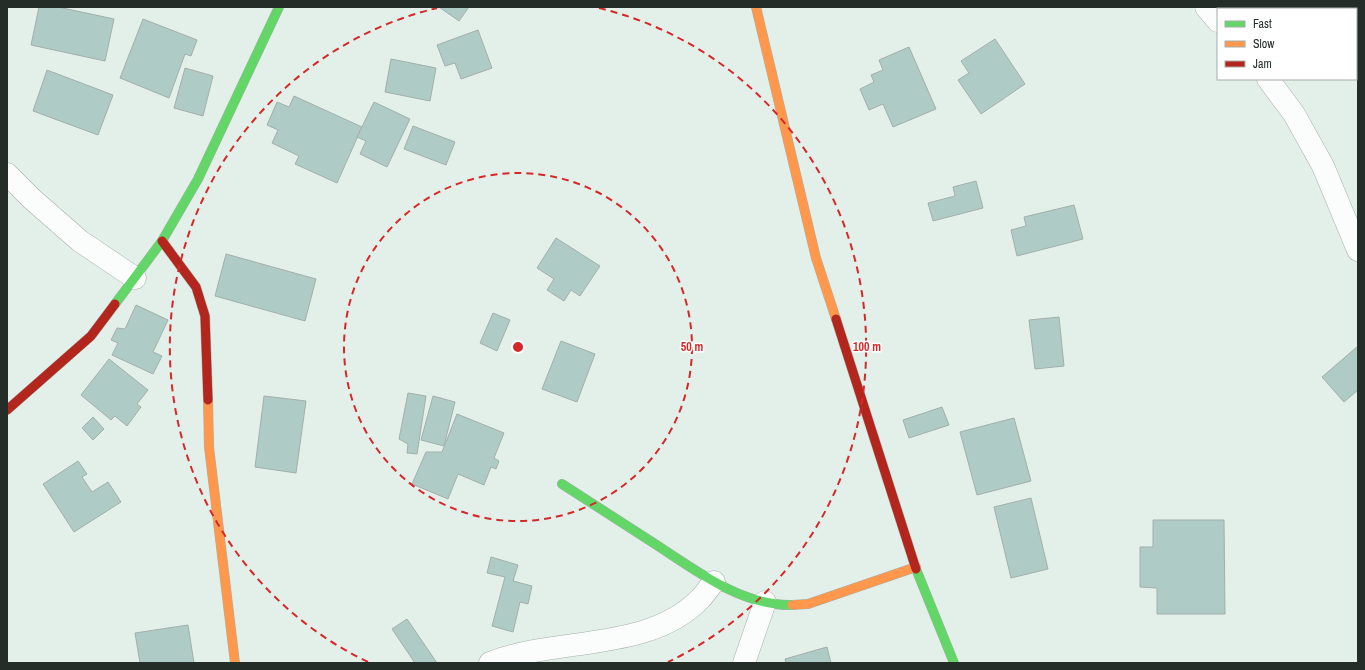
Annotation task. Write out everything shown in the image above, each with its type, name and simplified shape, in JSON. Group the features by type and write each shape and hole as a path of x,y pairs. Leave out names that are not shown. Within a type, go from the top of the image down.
{"street":[{"path":"7,410 27,394 91,336 162,241 198,179 279,7"},
{"path":"756,7 816,258 916,567 954,663"},
{"path":"1206,7 1217,20"},
{"path":"1269,80 1294,114 1323,166 1358,250"},
{"path":"7,174 32,199 80,241 135,278"},
{"path":"162,241 196,287 205,316 209,447 235,663"},
{"path":"562,484 714,582 755,600 779,605 808,604 916,567"},
{"path":"490,663 506,657 550,648 620,637 659,626 679,616 700,599 714,582"},
{"path":"744,663 765,602"}],"building":[{"path":"39,7 58,7 114,19 105,61 31,45"},
{"path":"439,7 469,7 459,21"},
{"path":"1311,7 1312,8 1244,8"},
{"path":"143,19 197,40 191,56 185,54 169,98 120,78"},
{"path":"478,30 492,68 461,79 455,63 445,66 437,45"},
{"path":"995,39 1025,84 981,114 958,80 969,73 961,61"},
{"path":"909,47 936,109 893,127 883,104 869,110 860,89 874,82 871,75 883,70 879,60"},
{"path":"391,59 436,68 430,101 385,92"},
{"path":"185,68 213,76 203,116 174,108"},
{"path":"47,70 113,95 98,135 33,111"},
{"path":"294,96 362,127 337,183 295,164 299,156 272,143 278,130 267,125 277,102 289,107"},
{"path":"374,102 410,119 387,167 360,154 366,141 357,137"},
{"path":"413,126 455,142 446,165 404,149"},
{"path":"976,181 983,208 933,221 928,203 955,196 953,187"},
{"path":"1074,205 1083,239 1017,256 1011,230 1026,226 1024,217"},
{"path":"556,238 600,266 580,296 571,290 564,301 547,290 554,279 537,268"},
{"path":"226,254 316,279 305,321 215,296"},
{"path":"136,305 168,320 153,352 162,356 153,374 112,355 118,343 111,340 117,328 125,329"},
{"path":"493,313 510,320 497,351 480,343"},
{"path":"1059,317 1064,366 1035,369 1029,320"},
{"path":"561,341 595,354 577,402 542,389"},
{"path":"1358,346 1358,390 1344,402 1322,377"},
{"path":"109,359 148,390 137,404 141,407 127,426 115,416 111,420 81,395"},
{"path":"408,393 426,396 417,454 407,453 408,444 399,439"},
{"path":"264,396 306,401 296,473 255,467"},
{"path":"433,396 455,402 444,446 421,440"},
{"path":"942,407 949,425 909,438 903,420"},
{"path":"457,414 504,433 494,458 499,461 496,469 491,467 484,485 458,474 448,499 412,484 426,452 442,452"},
{"path":"93,417 104,429 93,440 82,428"},
{"path":"1014,418 1031,481 977,495 960,432"},
{"path":"78,461 87,474 82,477 92,492 108,482 121,502 74,532 43,484"},
{"path":"1031,498 1048,569 1011,578 994,507"},
{"path":"1153,520 1224,520 1225,614 1157,614 1157,588 1140,587 1140,547 1153,547"},
{"path":"491,557 518,565 513,581 532,586 528,604 520,602 513,632 492,626 505,577 487,573"},
{"path":"407,619 437,663 415,663 392,629"},
{"path":"188,625 194,663 140,663 135,633"},
{"path":"827,647 831,663 786,663 785,659"}],"traffic: fast":[{"path":"115,304 162,241 198,179 279,7"},
{"path":"562,484 718,584 736,593 754,599 773,604 792,605"},
{"path":"916,569 954,663"}],"traffic: slow":[{"path":"756,7 816,258 836,319"},
{"path":"208,400 209,447 235,663"},
{"path":"792,605 808,604 916,567"}],"traffic: jam":[{"path":"162,241 196,287 205,316 208,400"},
{"path":"7,410 91,336 115,304"},
{"path":"836,319 916,569"}]}
